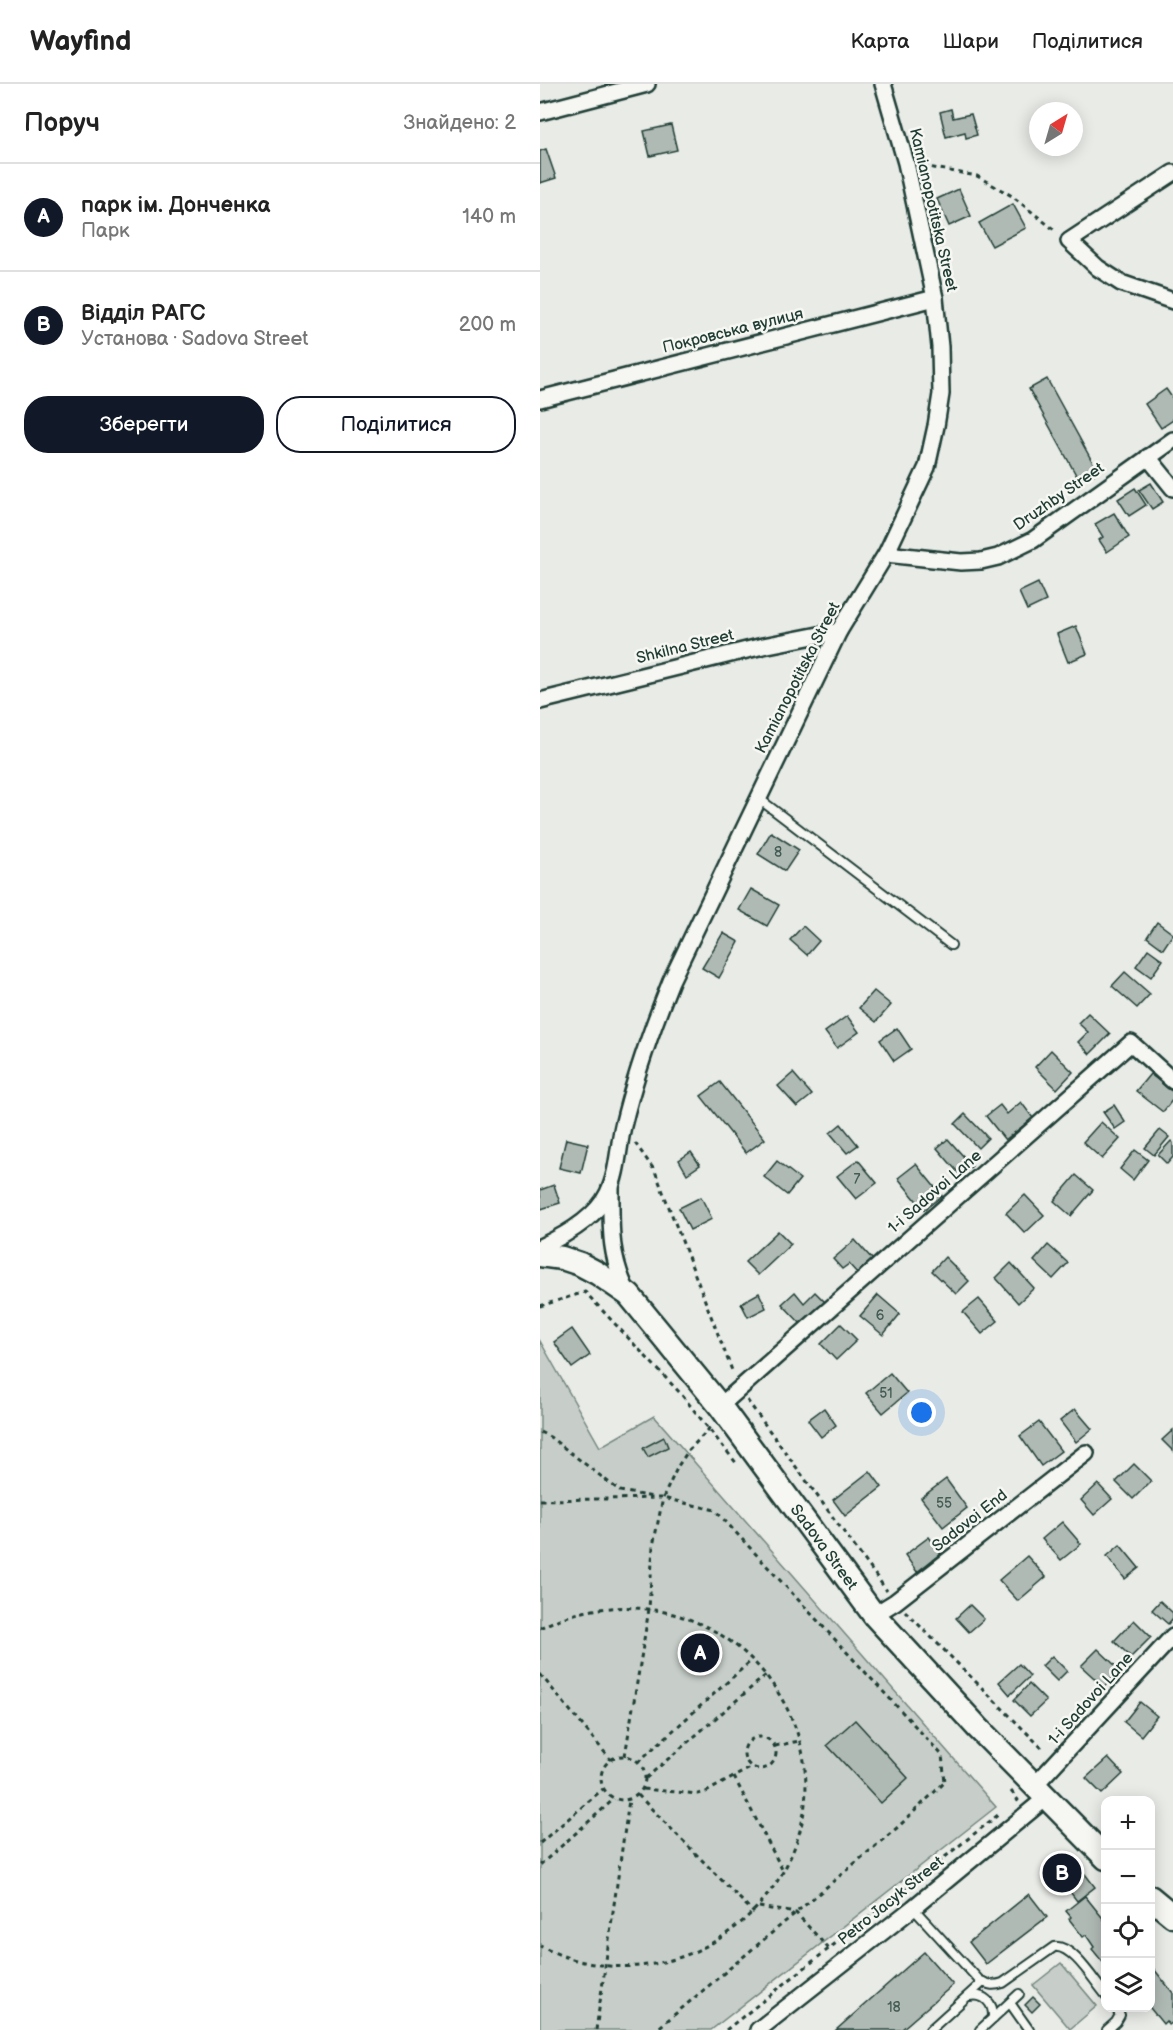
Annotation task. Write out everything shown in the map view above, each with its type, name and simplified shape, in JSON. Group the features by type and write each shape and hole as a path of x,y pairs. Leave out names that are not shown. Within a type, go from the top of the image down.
{"main road":[{"name":"Sadova Street","path":"540,1254 580,1264 629,1295 720,1406 874,1615 978,1728 1101,1853"},
{"path":"1155,1901 1173,1916"}],"street":[{"path":"540,112 648,84"},
{"name":"Kamianopotitska Street","path":"540,1247 564,1236 595,1210 607,1195 623,1127 651,1030 671,981 839,631 886,554 927,467 941,394 940,347 934,298 906,163 883,84"},
{"path":"1173,173 1069,241 1098,268 1121,283 1173,302"},
{"name":"Покровська вулиця","path":"540,399 934,298"},
{"name":"Druzhby Street","path":"886,554 961,562 998,557 1033,540 1173,440"},
{"path":"1148,457 1173,488"},
{"name":"Shkilna Street","path":"540,701 763,646 839,631"},
{"name":"1-i Sadovoi Lane","path":"720,1406 1131,1043 1173,1081"},
{"path":"611,1183 610,1232 613,1254 619,1275 629,1295"},
{"name":"Sadovoi End","path":"874,1615 895,1602 1086,1453"},
{"name":"1-i Sadovoi Lane","path":"1041,1792 1057,1763 1173,1636"},
{"name":"Petro Jacyk Street","path":"758,2030 913,1908 1041,1792"}],"lane":[{"path":"758,798 951,945"},
{"path":"913,1908 983,1982 993,1986 1003,1983 1058,1946 1071,1952 1101,1989"},
{"path":"930,2030 983,1982"},
{"path":"980,2030 1019,1994"},
{"path":"968,1996 981,1996 988,2000 993,2008 993,2018"},
{"path":"1010,2003 1029,2030"},
{"path":"1107,2030 1116,2022 1120,2015 1118,2012"}],"path":[{"path":"906,163 977,176 1012,196 1069,241"},
{"path":"623,1127 655,1171 739,1389 895,1602 1057,1763"},
{"path":"540,1306 585,1292 681,1394 739,1466"},
{"path":"625,1756 649,1609 653,1546 663,1498 678,1466 688,1451 708,1430 720,1406"},
{"path":"540,1432 550,1437 620,1491 715,1510 942,1755 945,1782 898,1827 656,2030"},
{"path":"540,1500 663,1498"},
{"path":"540,1628 570,1615 618,1607 666,1611 711,1629 752,1660 780,1695 791,1716 799,1741 805,1787 804,1811 799,1834 784,1872 767,1899 754,1913 733,1932 712,1945 691,1955 644,1966 605,1966 572,1960 540,1946"},
{"path":"638,1761 752,1660"},
{"path":"540,1674 611,1760"},
{"path":"646,1778 766,1675"},
{"path":"643,1789 698,1794 752,1767 764,1769 770,1766 776,1755 775,1746 769,1739 763,1737 751,1740 744,1751 752,1767"},
{"path":"775,1746 799,1741"},
{"path":"625,1756 638,1761 646,1778 643,1789 638,1795 629,1800 614,1799 603,1789 601,1775 603,1768 611,1760 625,1756"},
{"path":"734,1777 784,1872"},
{"path":"1006,1785 1018,1800 1009,1807"},
{"path":"540,1844 603,1789"},
{"path":"638,1795 754,1913"},
{"path":"540,1865 614,1799"},
{"path":"596,2030 629,1800"},
{"path":"726,2030 1000,1814"},
{"path":"759,1907 796,1912 829,1949"}],"shaded area":[{"path":"540,1341 600,1447 654,1416 996,1807 711,2030 540,2030"},
{"path":"1061,1963 1097,2006 1070,2029 1033,1985"}],"building":[{"path":"951,109 953,118 971,114 977,135 966,138 965,132 946,137 940,112"},
{"path":"671,125 677,150 650,156 644,131"},
{"path":"546,149 556,178 540,183 540,151"},
{"path":"959,189 971,216 949,226 937,199"},
{"path":"1013,204 1026,228 992,246 979,223"},
{"path":"1047,379 1098,472 1080,482 1029,389"},
{"path":"1166,389 1173,399 1173,420 1161,428 1145,404"},
{"path":"1151,483 1163,502 1152,509 1139,490"},
{"path":"1135,488 1146,505 1129,516 1118,499"},
{"path":"1114,513 1129,537 1107,552 1099,540 1103,537 1095,524"},
{"path":"1038,583 1046,601 1027,610 1019,592"},
{"path":"1076,626 1087,654 1068,662 1057,634"},
{"path":"771,832 799,850 785,871 758,854"},
{"path":"751,889 779,905 767,926 739,910"},
{"path":"1157,922 1173,934 1163,949 1147,937"},
{"path":"803,926 819,941 807,955 790,940"},
{"path":"723,933 739,942 719,978 702,968"},
{"path":"1148,949 1163,960 1151,977 1136,966"},
{"path":"1125,972 1150,994 1137,1008 1112,986"},
{"path":"874,991 891,1005 876,1022 859,1008"},
{"path":"1088,1013 1110,1034 1090,1054 1078,1042 1088,1032 1078,1023"},
{"path":"847,1016 859,1032 837,1048 825,1032"},
{"path":"897,1028 911,1049 894,1061 880,1040"},
{"path":"1051,1050 1073,1072 1057,1089 1035,1067"},
{"path":"793,1073 812,1095 797,1107 778,1086"},
{"path":"1150,1074 1173,1092 1173,1099 1163,1112 1136,1091"},
{"path":"720,1082 765,1139 746,1153 701,1096"},
{"path":"1021,1102 1033,1118 1005,1140 986,1116 1000,1105 1007,1114"},
{"path":"1114,1105 1125,1122 1115,1129 1103,1112"},
{"path":"965,1114 988,1138 978,1148 955,1124"},
{"path":"1101,1122 1120,1139 1102,1159 1083,1142"},
{"path":"841,1124 858,1145 847,1153 830,1133"},
{"path":"1160,1130 1169,1137 1154,1155 1145,1148"},
{"path":"566,1139 588,1144 581,1173 559,1168"},
{"path":"948,1139 972,1166 961,1176 937,1148"},
{"path":"1171,1141 1173,1157 1167,1164 1158,1155"},
{"path":"1135,1150 1148,1160 1133,1180 1120,1169"},
{"path":"691,1152 700,1165 687,1174 679,1160"},
{"path":"858,1160 877,1183 856,1199 837,1176"},
{"path":"777,1161 800,1179 787,1195 764,1177"},
{"path":"916,1164 942,1196 924,1210 898,1178"},
{"path":"1076,1175 1093,1190 1071,1216 1054,1201"},
{"path":"554,1185 560,1203 541,1209 540,1190"},
{"path":"1025,1195 1044,1215 1025,1233 1006,1213"},
{"path":"701,1197 712,1219 690,1230 679,1208"},
{"path":"778,1231 791,1244 758,1275 745,1262"},
{"path":"855,1240 873,1260 857,1273 849,1264 842,1269 833,1259"},
{"path":"1048,1245 1068,1263 1053,1279 1034,1261"},
{"path":"945,1257 969,1281 956,1294 932,1271"},
{"path":"1011,1263 1034,1288 1018,1303 996,1278"},
{"path":"795,1292 804,1303 815,1292 826,1303 802,1325 782,1304"},
{"path":"759,1293 766,1308 748,1317 741,1303"},
{"path":"878,1295 900,1314 883,1335 860,1316"},
{"path":"979,1299 998,1321 982,1334 963,1312"},
{"path":"841,1324 857,1340 836,1360 821,1344"},
{"path":"572,1329 590,1355 572,1368 554,1342"},
{"path":"890,1373 907,1393 883,1413 866,1393"},
{"path":"824,1408 836,1425 821,1437 808,1420"},
{"path":"1075,1409 1092,1429 1076,1442 1060,1421"},
{"path":"1039,1422 1061,1451 1041,1466 1020,1436"},
{"path":"1173,1430 1173,1451 1162,1440"},
{"path":"664,1437 668,1447 648,1457 643,1448"},
{"path":"1134,1464 1151,1481 1133,1499 1116,1482"},
{"path":"870,1471 882,1487 845,1516 833,1500"},
{"path":"946,1479 967,1508 943,1527 921,1498"},
{"path":"1098,1484 1112,1499 1094,1515 1081,1500"},
{"path":"1062,1522 1081,1544 1061,1560 1042,1539"},
{"path":"929,1537 941,1553 917,1572 905,1555"},
{"path":"1120,1545 1139,1568 1125,1579 1107,1556"},
{"path":"1027,1556 1046,1577 1018,1601 999,1580"},
{"path":"1160,1601 1173,1613 1173,1618 1168,1624 1152,1610"},
{"path":"970,1605 984,1619 969,1632 956,1618"},
{"path":"1134,1620 1151,1637 1131,1657 1114,1641"},
{"path":"1098,1649 1120,1670 1104,1687 1081,1666"},
{"path":"1052,1656 1067,1671 1057,1681 1042,1666"},
{"path":"1019,1664 1030,1676 1010,1695 999,1682"},
{"path":"1029,1684 1046,1701 1030,1716 1014,1700"},
{"path":"1140,1702 1157,1716 1141,1736 1124,1722"},
{"path":"855,1720 908,1778 881,1803 827,1745"},
{"path":"1108,1758 1123,1774 1102,1794 1086,1778"},
{"path":"1069,1853 1095,1887 1077,1901 1051,1867"},
{"path":"1029,1894 1047,1917 986,1964 969,1942"},
{"path":"1085,1896 1101,1916 1101,1960 1092,1949 1094,1947 1086,1935 1083,1937 1069,1919 1071,1917 1066,1911"},
{"path":"924,1952 953,1985 901,2030 836,2030"},
{"path":"1155,1970 1173,1993 1173,2022 1169,2025 1166,2021 1163,2024 1153,2012"},
{"path":"1033,1997 1040,2004 1032,2012 1025,2005"}],"place":[{"name":"парк ім. Донченка","path":"700,1653"},
{"name":"Відділ РАГС","path":"1062,1873"}]}
